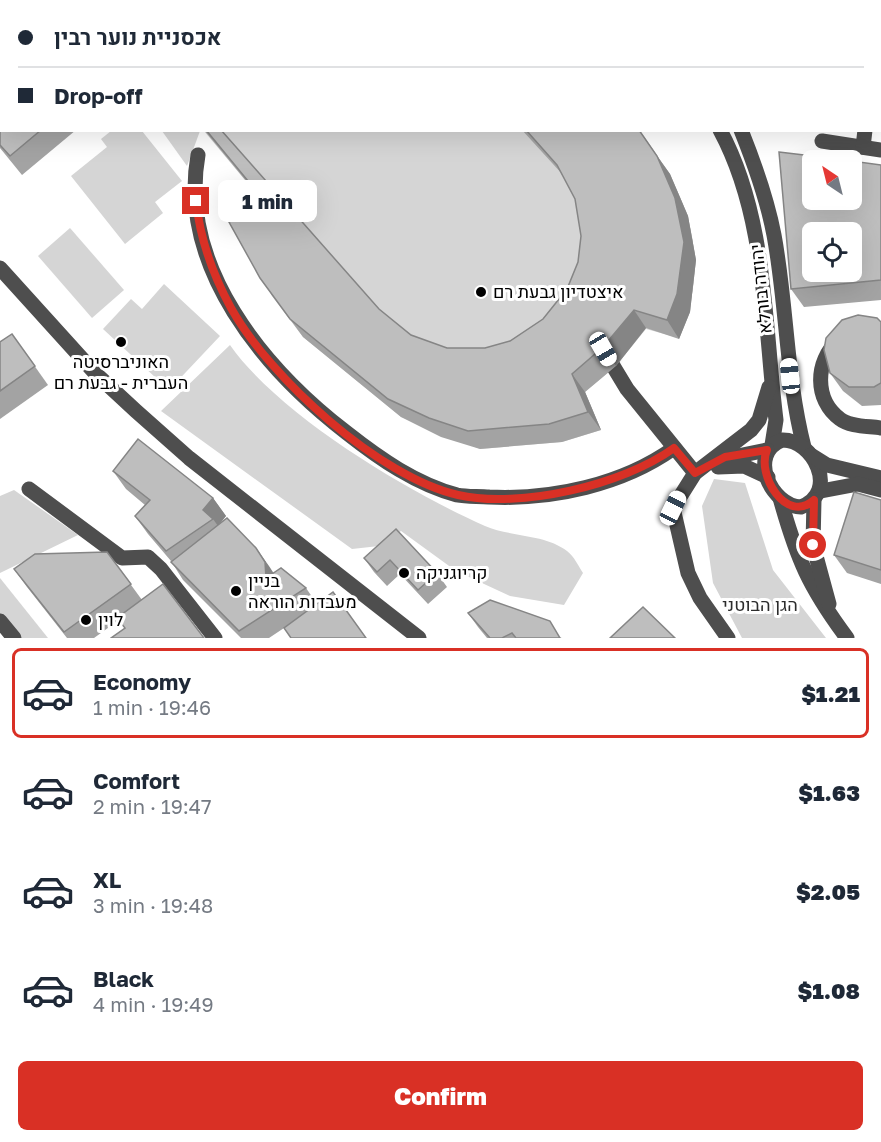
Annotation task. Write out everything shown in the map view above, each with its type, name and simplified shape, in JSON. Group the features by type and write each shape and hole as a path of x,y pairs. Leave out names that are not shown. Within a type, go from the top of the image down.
{"street":[{"name":"יהודה בורלא","path":"721,132 740,177 752,221 776,420 770,447"},
{"name":"יהודה בורלא","path":"742,132 760,177 773,227 792,394 806,450"},
{"path":"862,147 866,132"},
{"path":"822,141 881,150"},
{"path":"198,155 194,180 198,223 212,268 232,309 258,349 294,387 377,457 426,484 459,495 529,497 601,483 655,461 674,448"},
{"path":"0,268 95,373 189,458 419,638"},
{"path":"850,331 835,343 824,358 820,381 826,405 841,420 881,428"},
{"path":"598,340 627,389 695,473"},
{"path":"728,638 700,598 688,573 673,508 695,473 751,430 759,420 771,378"},
{"path":"695,473 725,457 790,440 827,465 881,478"},
{"path":"770,447 763,465 780,498 793,544 808,582 847,638"},
{"path":"806,450 820,474 813,545 824,592 847,638"},
{"path":"695,473 733,465 744,466 768,477"},
{"path":"780,498 794,507 801,507 818,496 858,484 881,490"},
{"path":"29,489 122,558 148,558 161,569 215,638"},
{"path":"0,621 14,638"}],"green space":[{"path":"110,132 143,132 182,181 155,202 163,213 125,244 71,176 107,147 101,139"},
{"path":"163,132 200,132 187,166"},
{"name":"איצטדיון גבעת רם","path":"205,132 641,132 672,180 683,205 691,229 694,281 689,309 679,338 646,329 616,366 585,392 601,430 562,442 480,449 401,417 303,337 272,296 242,240 280,222"},
{"path":"70,228 124,290 92,318 38,256"},
{"path":"164,284 220,336 169,390 103,329 131,299 142,309"},
{"path":"230,345 279,398 346,449 383,472 485,526 548,541 567,551 583,573 564,605 510,596 456,571 401,531 379,546 352,549 161,411"},
{"name":"הגן הבוטני","path":"714,479 745,483 773,570 826,638 742,638 713,583 702,506"},
{"path":"14,490 78,535 0,573 0,496"},
{"path":"0,578 48,638 20,638 0,614"}],"building":[{"path":"0,132 39,132 10,156 0,145"},
{"path":"208,132 223,132 379,309 411,335 447,348 485,348 510,341 543,319 567,289 578,262 581,236 575,199 557,165 528,132 640,132 657,156 675,198 684,242 677,294 667,320 634,310 603,347 572,374 588,412 549,424 468,431 429,418 388,399 290,319 260,278 229,222 267,204"},
{"path":"779,152 802,155 802,210 862,210 862,162 881,165 881,280 862,282 862,222 802,222 802,282 861,282 791,289"},
{"path":"858,315 877,318 881,322 881,383 874,387 849,387 830,373 824,350 826,338 842,320"},
{"path":"12,334 35,366 0,391 0,342"},
{"path":"138,439 213,498 203,510 213,519 166,551 135,516 150,500 113,471"},
{"path":"854,492 881,500 881,570 834,555"},
{"name":"בניין מעבדות הוראה","path":"227,518 256,548 265,562 266,578 281,568 306,588 239,631 171,562"},
{"path":"396,529 437,573 418,590 390,560 377,572 364,558"},
{"name":"לוין","path":"107,552 131,584 64,632 14,569 35,554"},
{"path":"163,584 204,638 111,638 125,628 117,618"},
{"path":"333,592 366,638 291,638 284,628"},
{"path":"490,600 550,621 560,638 516,638 512,633 502,638 490,638 468,613"},
{"path":"643,607 675,638 610,638"}],"place":[{"name":"איצטדיון גבעת רם","path":"481,292"},
{"name":"האוניברסיטה העברית - גבעת רם","path":"121,342"},
{"name":"קריוגניקה","path":"404,573"},
{"name":"בניין מעבדות הוראה","path":"236,591"},
{"name":"לוין","path":"86,620"}],"route":[{"path":"196,201 198,223 212,268 232,309 258,349 294,387 335,424 377,457 426,484 459,495 529,497 601,483 655,461 674,448 695,473 725,457 767,450 764,457 764,470 780,498 786,504 794,507 801,507 814,500 813,545"}]}
